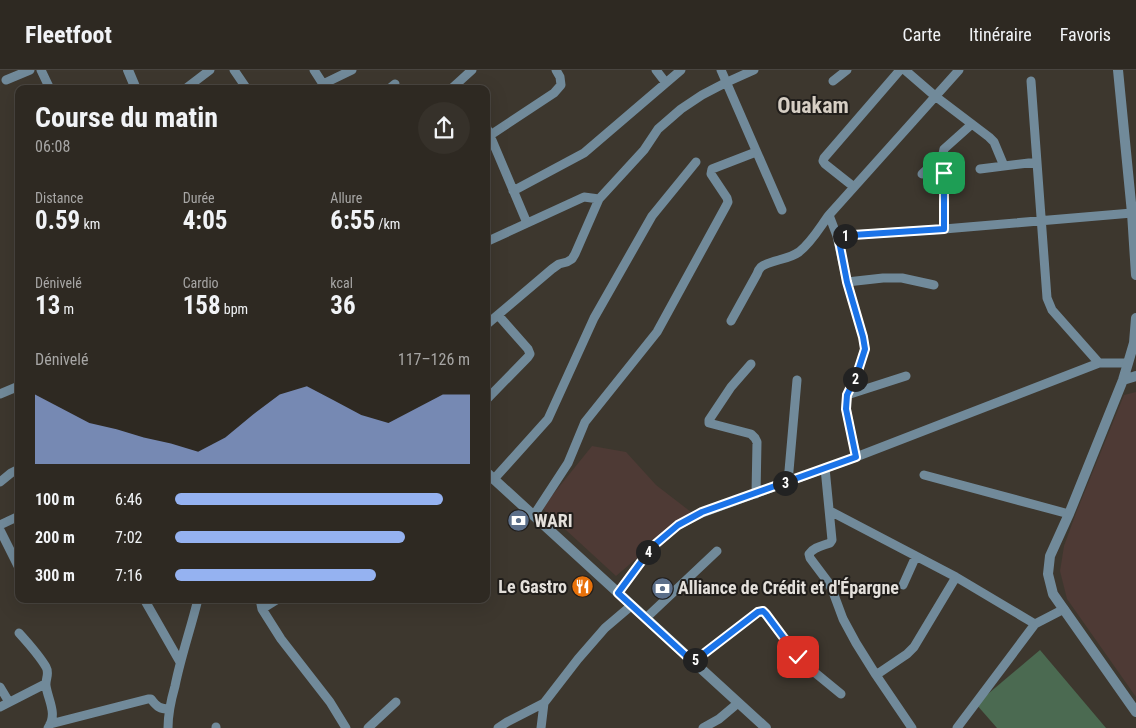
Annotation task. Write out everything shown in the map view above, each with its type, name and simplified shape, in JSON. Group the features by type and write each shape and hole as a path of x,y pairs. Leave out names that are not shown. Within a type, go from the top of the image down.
{"street":[{"path":"6,80 30,70"},
{"path":"41,70 48,85"},
{"path":"128,70 134,85"},
{"path":"190,85 210,70"},
{"path":"234,70 244,85"},
{"path":"314,70 320,85"},
{"path":"322,85 352,70"},
{"path":"454,85 472,70"},
{"path":"490,136 554,93 561,85 560,77 556,70"},
{"path":"656,70 666,83"},
{"path":"513,191 584,153 681,70"},
{"path":"721,70 725,83 782,210"},
{"path":"490,322 552,269 572,259 599,199 644,150 658,129 666,121 681,108 725,83 754,70"},
{"path":"833,81 847,70"},
{"path":"854,187 825,164 824,158 900,70"},
{"path":"904,70 990,137 1004,166"},
{"path":"731,321 761,267 785,259 798,252 810,241 829,215 959,70"},
{"path":"1118,70 1136,276"},
{"path":"460,80 463,85"},
{"path":"1031,81 1047,298 1052,310 1098,363"},
{"path":"944,229 944,149 972,124"},
{"path":"490,141 527,223"},
{"path":"534,515 568,463 585,422 657,332 726,206 727,198 711,174 712,169 756,152"},
{"path":"922,174 943,154"},
{"path":"696,162 652,216 594,318 548,419 490,476 766,728"},
{"path":"980,169 1038,162"},
{"path":"490,240 584,197 599,199"},
{"path":"838,236 1132,213"},
{"path":"829,215 838,236 847,282 865,349 857,374 847,395 846,409 856,457"},
{"path":"847,282 902,278 934,285"},
{"path":"490,396 530,354 528,349 498,315"},
{"path":"1136,318 1134,343 1123,380 1050,556 1048,574 1053,594 1136,712"},
{"path":"618,593 652,547 678,525 702,512 856,457 1098,363 1128,364"},
{"path":"751,364 731,388 709,423 751,434 756,438 756,494"},
{"path":"847,395 906,376"},
{"path":"1123,380 1136,376"},
{"path":"788,482 797,380"},
{"path":"0,394 15,388"},
{"path":"825,468 832,540 830,544 816,548 809,554 810,558 834,592 843,619 856,643 912,728"},
{"path":"0,482 15,471"},
{"path":"924,475 1069,514"},
{"path":"830,511 956,577 1035,624"},
{"path":"0,526 15,518"},
{"path":"0,530 15,560"},
{"path":"646,618 717,551"},
{"path":"903,585 916,556"},
{"path":"876,676 914,647 956,577"},
{"path":"146,603 180,662"},
{"path":"168,728 169,709 197,603"},
{"path":"261,603 262,609 281,639 330,702 346,728"},
{"path":"262,609 272,603"},
{"path":"498,728 544,703 605,628 632,605"},
{"path":"957,728 1035,624 1064,609"},
{"path":"693,662 758,612 763,611 802,662 841,694"},
{"path":"19,634 36,652 48,669 48,677 45,684 53,711 49,726"},
{"path":"0,687 4,704 45,684"},
{"path":"49,726 148,699 151,699 157,707 169,709"},
{"path":"368,728 396,702"},
{"path":"540,728 544,703"},
{"path":"703,728 719,719 738,703"}],"shaded area":[{"path":"1136,392 1136,697 1067,599 1060,571 1064,546 1076,513 1124,395"},
{"path":"592,446 626,452 656,485 691,512 616,576 542,508"}],"green space":[{"path":"1040,650 1106,728 997,728 976,704"}],"place":[{"name":"WARI","path":"518,521"},
{"name":"Le Gastro","path":"583,587"},
{"name":"Alliance de Crédit et d'Épargne","path":"662,588"}],"district":[{"name":"Ouakam","path":"813,105"}],"route":[{"path":"798,657 763,611 758,612 693,662 618,593 652,547 678,525 702,512 856,457 846,409 847,395 857,374 865,349 847,282 838,236 944,229 944,173"}]}
